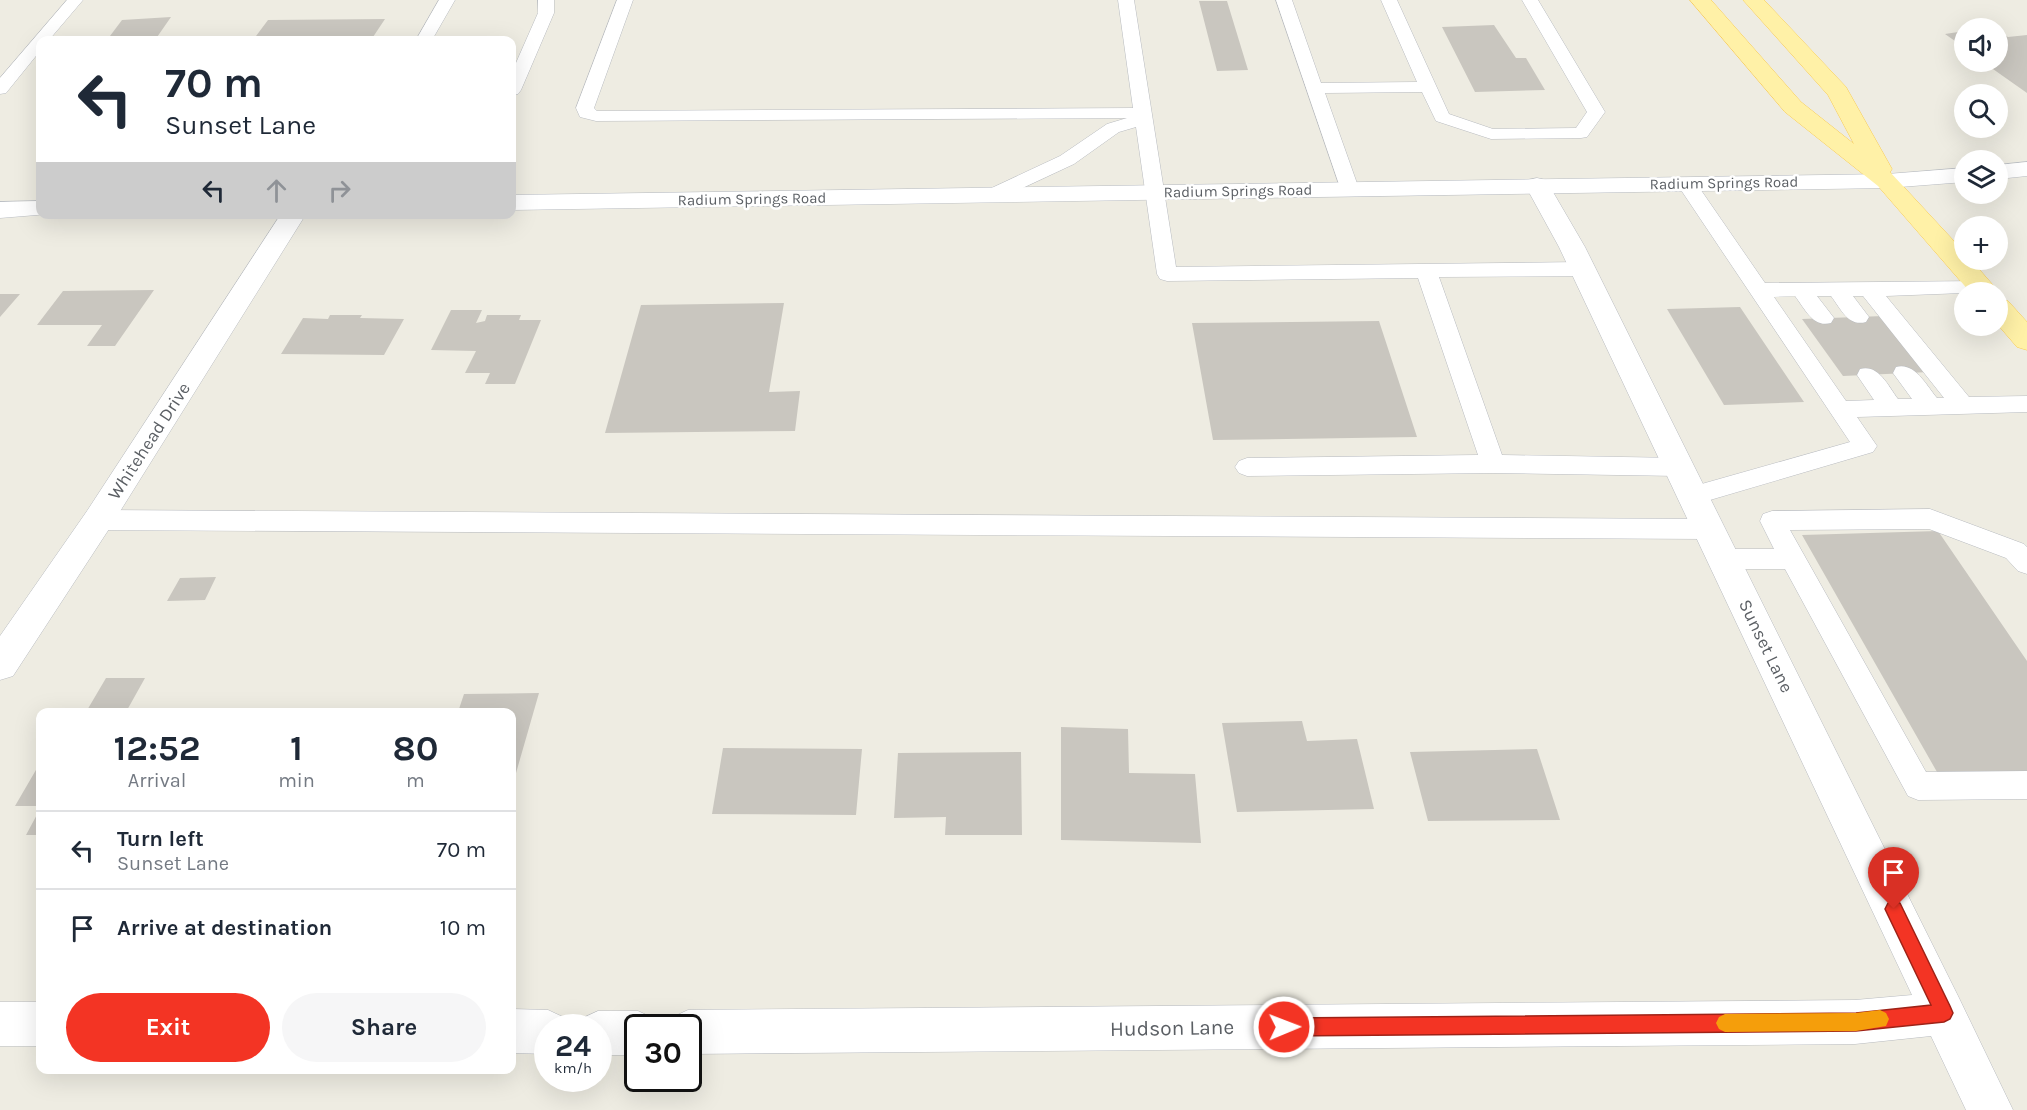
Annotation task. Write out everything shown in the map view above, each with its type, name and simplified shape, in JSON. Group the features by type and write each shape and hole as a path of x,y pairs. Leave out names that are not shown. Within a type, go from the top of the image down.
{"main road":[{"path":"1700,0 1793,106 1887,181 1976,282"},
{"path":"1753,0 1838,92 1887,181"},
{"path":"2008,319 2027,340"}],"street":[{"path":"2008,171 2027,169"},
{"name":"Radium Springs Road","path":"516,203 1887,181 1954,176"},
{"name":"Sunset Lane","path":"1537,185 1582,269 1990,1110"},
{"path":"0,210 36,209"},
{"name":"Whitehead Drive","path":"0,665 98,520 291,219"},
{"name":"Hudson Lane","path":"702,1032 1856,1022 1944,1013"},
{"path":"0,1024 36,1024"},
{"path":"516,1031 534,1032"}],"lane":[{"path":"45,36 75,0"},
{"path":"426,36 447,0"},
{"path":"516,81 546,12 546,0"},
{"path":"625,0 585,108 586,113 596,116 1144,116"},
{"path":"1126,0 1167,274 1582,269"},
{"path":"1284,0 1349,189"},
{"path":"1389,0 1442,117 1491,134 1581,133 1596,112 1530,0"},
{"path":"516,41 534,41"},
{"path":"0,89 36,47"},
{"path":"1314,88 1428,87"},
{"path":"990,196 1067,160 1113,128 1144,116"},
{"path":"1247,468 1493,464 1686,482 1865,446 1687,184"},
{"path":"1426,271 1493,464"},
{"path":"1837,289 1858,317"},
{"path":"1759,290 1869,289 1954,294"},
{"path":"1869,289 1962,405"},
{"path":"1801,290 1823,318"},
{"path":"1904,373 1930,406"},
{"path":"1868,375 1892,408"},
{"path":"1840,409 2027,404"},
{"path":"2027,564 2015,551 1930,519 1772,521 1918,786 2027,785"},
{"path":"98,520 1716,544 1793,559"}],"building":[{"path":"1199,1 1227,1 1248,70 1217,71"},
{"path":"171,17 158,36 110,36 122,20"},
{"path":"385,19 374,36 256,36 268,20"},
{"path":"1494,25 1516,58 1526,58 1545,90 1475,92 1442,27"},
{"path":"1954,33 1954,40 1945,34"},
{"path":"2027,35 2027,93 1997,72 2008,72 2008,37"},
{"path":"154,290 115,346 87,346 102,325 37,325 63,291"},
{"path":"0,294 20,294 0,317"},
{"path":"784,303 769,392 800,391 795,431 605,433 641,305"},
{"path":"1740,307 1804,402 1724,405 1667,309"},
{"path":"451,310 482,310 476,323 485,321 487,315 521,315 519,320 541,320 515,384 485,384 490,373 465,373 476,351 431,350"},
{"path":"330,315 404,319 384,355 281,354 303,318 328,319"},
{"path":"1884,316 1929,372 1843,376 1802,319"},
{"path":"1379,321 1417,437 1213,440 1192,323"},
{"path":"1938,531 2027,661 2027,778 1941,779 1802,535"},
{"path":"216,577 205,600 167,601 180,578"},
{"path":"106,678 145,678 128,708 88,708"},
{"path":"539,693 516,773 516,708 459,708 464,694"},
{"path":"1302,721 1307,741 1357,739 1374,809 1237,812 1222,723"},
{"path":"1061,727 1128,729 1129,773 1195,774 1201,843 1061,840"},
{"path":"723,748 862,749 856,815 712,814"},
{"path":"1537,749 1560,820 1428,821 1410,752"},
{"path":"1021,752 1022,835 945,835 946,817 894,818 898,753"},
{"path":"36,770 36,806 15,806"},
{"path":"36,816 36,835 26,835"}],"slow traffic":[{"path":"1725,1023 1856,1022 1880,1019"}],"route":[{"path":"1284,1027 1856,1022 1944,1013 1894,909"}]}
